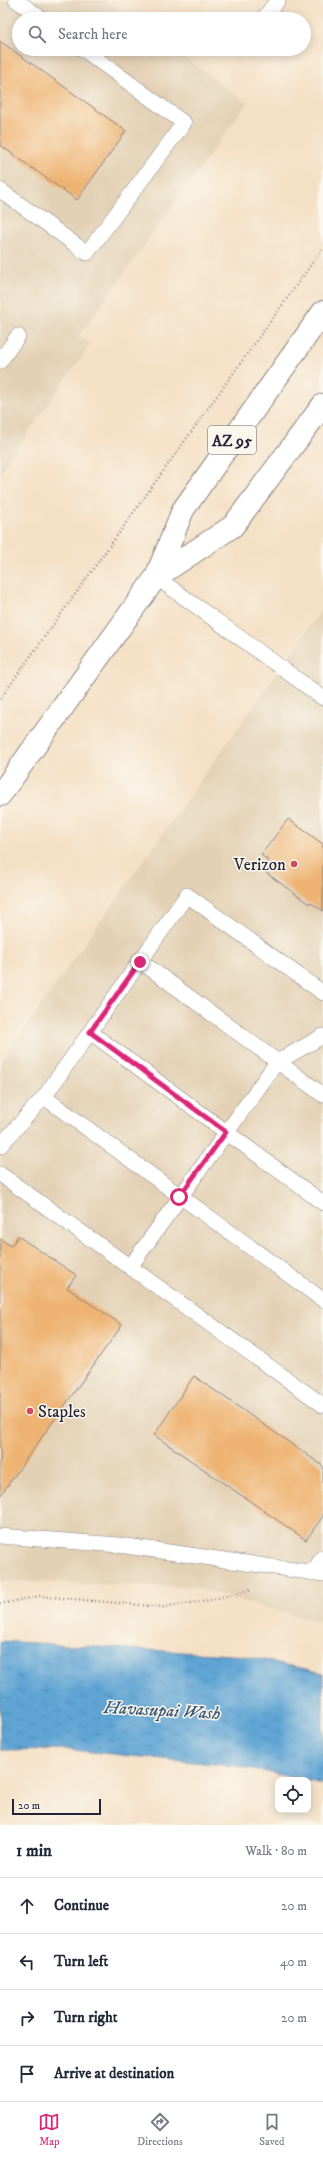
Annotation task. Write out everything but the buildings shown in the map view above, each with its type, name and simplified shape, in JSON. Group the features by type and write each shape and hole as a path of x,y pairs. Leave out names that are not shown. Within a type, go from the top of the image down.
{"highway":[{"name":"AZ 95","path":"0,795 156,577 184,510 323,312"},
{"name":"AZ 95","path":"156,577 234,526 323,405"}],"lane":[{"path":"16,0 32,12"},
{"path":"269,12 278,0"},
{"path":"0,190 87,253 184,124 92,56"},
{"path":"0,361 18,336"},
{"path":"156,577 323,698"},
{"path":"0,1146 44,1097 187,895 323,993"},
{"path":"140,962 323,1095"},
{"path":"90,1032 323,1203"},
{"path":"130,1267 277,1062 323,1036"},
{"path":"44,1097 179,1197 323,1300"},
{"path":"0,1174 323,1405"},
{"path":"0,1536 119,1545 317,1574 323,1557"}],"path":[{"path":"0,699 323,248"},
{"path":"0,1604 40,1596 163,1607 210,1600 254,1588"}],"shaded area":[{"path":"0,0 105,0 121,12 12,12 12,56 183,56 247,103 79,336 91,344 0,472"},
{"path":"323,608 323,1623 191,1587 0,1581 0,1063"}],"water":[{"name":"Havasupai Wash","path":"0,1641 246,1656 323,1673 323,1784 311,1781 311,1777 290,1777 244,1767 62,1749 0,1750"}],"place":[{"name":"Verizon","path":"294,864"},
{"name":"Staples","path":"30,1411"}],"route":[{"path":"140,962 90,1032 226,1132 179,1197"}]}
